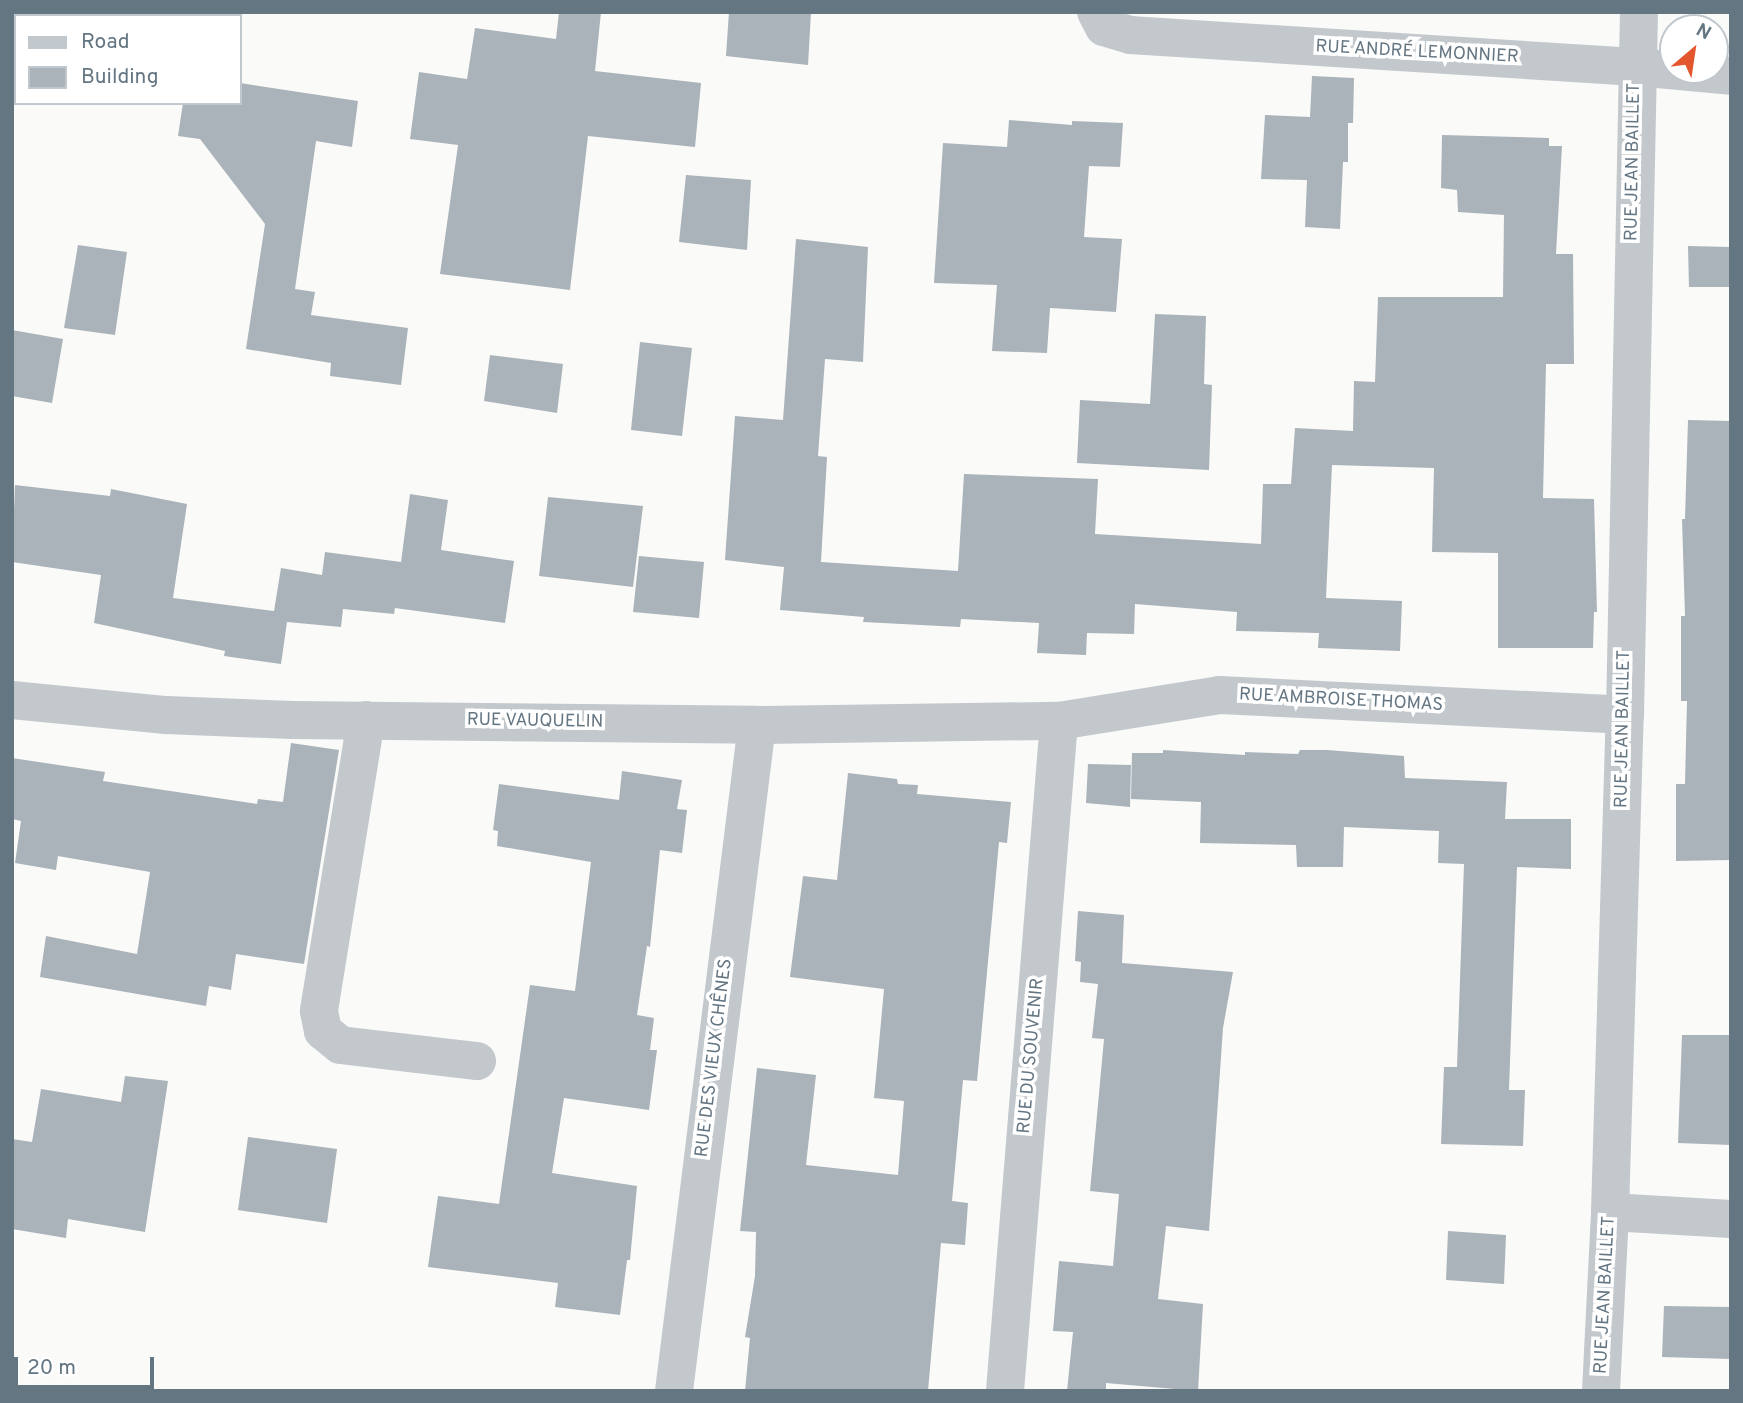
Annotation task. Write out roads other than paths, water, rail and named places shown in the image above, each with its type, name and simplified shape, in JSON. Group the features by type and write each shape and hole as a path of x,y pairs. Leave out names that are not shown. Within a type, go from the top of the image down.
{"street":[{"name":"RUE JEAN BAILLET","path":"1601,1391 1610,1212 1625,715 1639,12"},
{"name":"RUE ANDRÉ LEMONNIER","path":"1100,20 1130,35 1636,66 1731,76"},
{"name":"RUE AMBROISE THOMAS","path":"1059,721 1220,695 1625,715"},
{"name":"RUE VAUQUELIN","path":"12,700 166,715 366,720 757,725 1059,721"},
{"path":"366,720 319,1011 323,1031 340,1045 477,1061"},
{"name":"RUE DU SOUVENIR","path":"1005,1391 1059,721"},
{"name":"RUE DES VIEUX CHÊNES","path":"674,1391 757,725"},
{"path":"1610,1212 1731,1219"}]}
